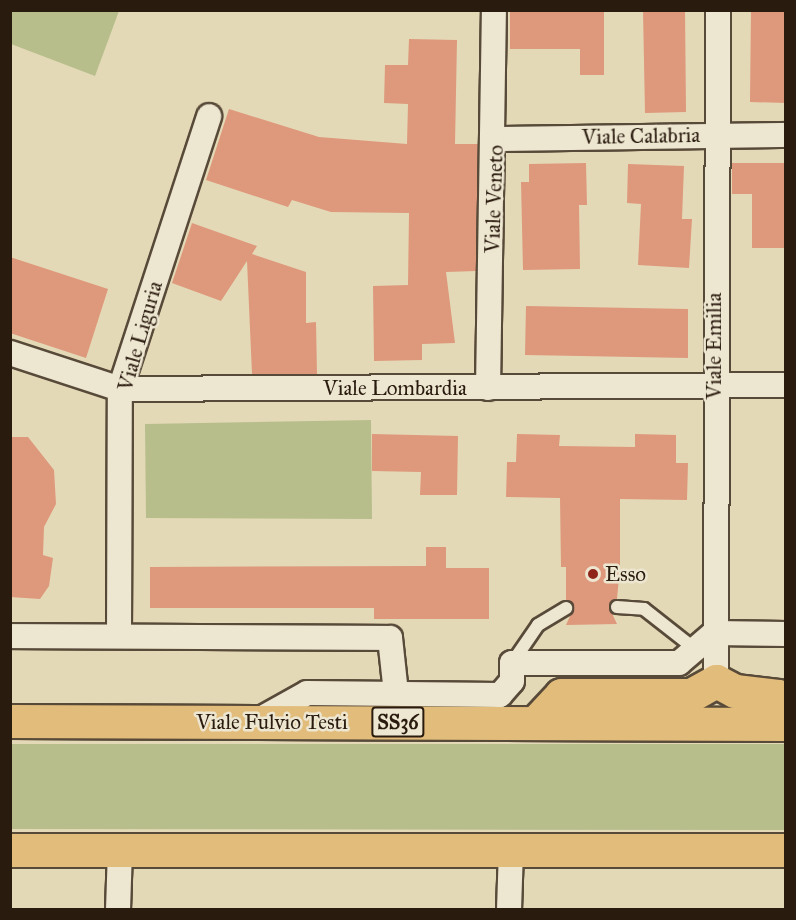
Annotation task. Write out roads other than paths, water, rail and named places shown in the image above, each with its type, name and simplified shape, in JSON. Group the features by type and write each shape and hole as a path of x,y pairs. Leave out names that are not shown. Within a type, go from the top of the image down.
{"highway":[{"path":"535,723 561,695 691,695 716,681 735,691 778,696 786,704"},
{"name":"Viale Fulvio Testi","path":"10,721 786,724"},
{"path":"10,850 786,850"},
{"path":"725,850 786,874"}],"street":[{"name":"Viale Veneto","path":"488,388 496,139 495,10"},
{"name":"Viale Emilia","path":"716,681 714,633 714,135 718,10"},
{"name":"Viale Liguria","path":"119,636 120,389 209,116"},
{"name":"Viale Calabria","path":"496,139 786,135"},
{"name":"Viale Lombardia","path":"10,353 120,389 786,385"},
{"path":"255,723 307,693 500,695 512,681 512,663 679,663 714,633 786,634"},
{"path":"10,636 390,638 396,693"},
{"path":"118,909 120,850"},
{"path":"509,909 511,850"}],"lane":[{"path":"617,607 644,609 694,649"},
{"path":"512,663 538,625 566,608"}],"place":[{"name":"Esso","path":"593,574"}]}
